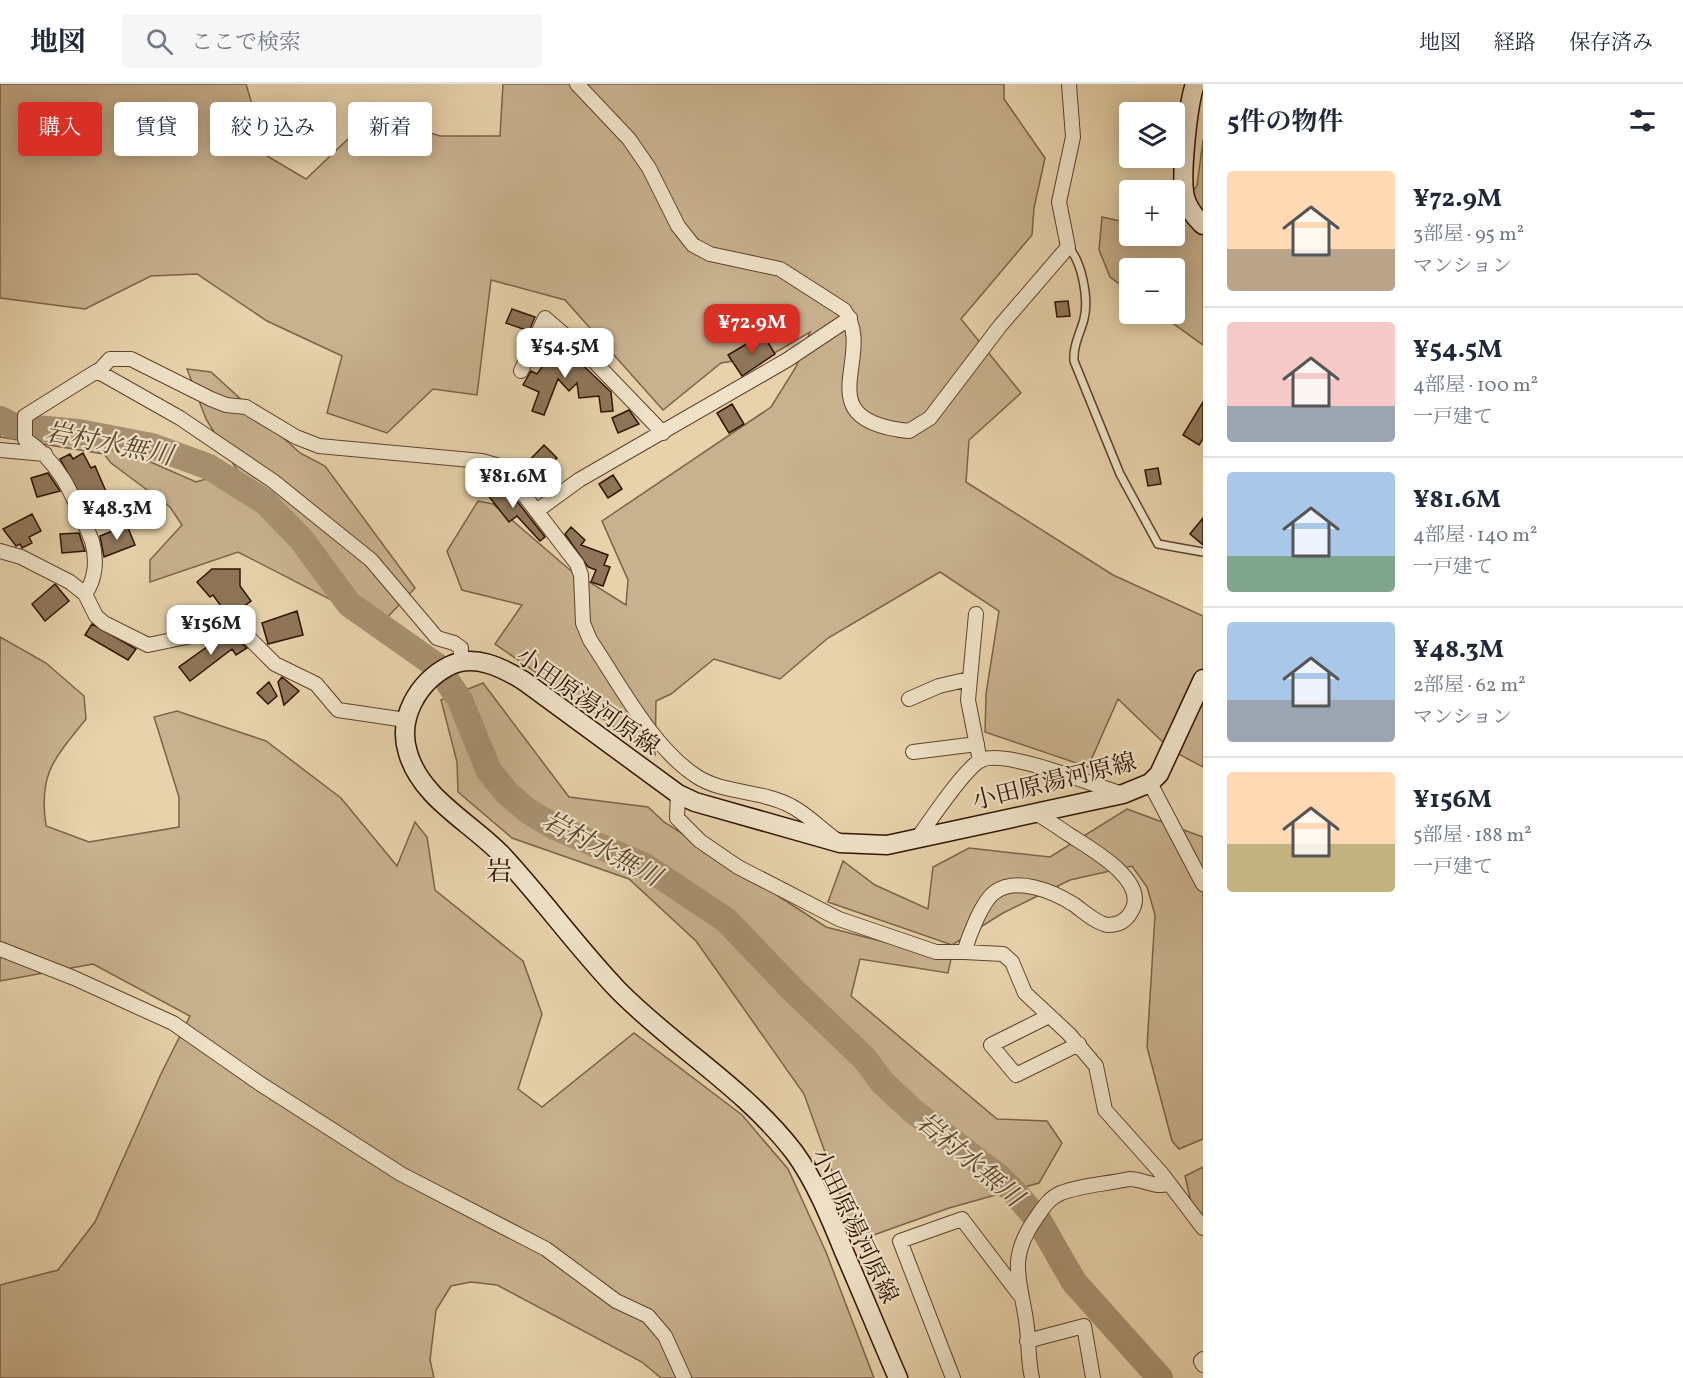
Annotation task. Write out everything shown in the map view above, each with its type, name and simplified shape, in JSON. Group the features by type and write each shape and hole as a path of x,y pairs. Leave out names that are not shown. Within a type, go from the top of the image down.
{"main road":[{"path":"1195,84 1184,171 1185,197 1190,211 1203,225"},
{"name":"小田原湯河原線","path":"898,1378 831,1220 795,1153 763,1116 619,991 500,853 438,798 417,774 408,753 406,720 412,703 429,680 456,664 484,662 505,669 525,681 678,794 695,802 840,843 887,845 1123,794 1150,783 1166,762 1203,679"}],"street":[{"path":"576,84 629,139 649,168 678,226 693,245 710,254 780,269 830,299 850,318 854,332 850,399 858,412 870,422 909,432 930,418 1000,326 1068,247 1059,202 1072,137 1069,84"},
{"path":"521,371 545,318 586,354 663,433"},
{"path":"538,510 579,480 786,360 850,318"},
{"path":"85,594 94,576 95,551 92,541 61,472 45,454 25,439 25,416 98,372 110,358 131,359 211,399 259,412 296,437 319,446 482,461 499,466 538,510 577,564 581,575 583,622 590,640 676,761 697,777 716,785 744,790 791,806 840,843"},
{"path":"98,372 180,418 224,446 333,528 371,560 437,638 454,643 460,648 456,664"},
{"path":"0,450 45,454"},
{"path":"0,551 50,570 85,594 96,616 104,623 148,645 230,628 243,632 275,664 316,684 338,710 406,720"},
{"path":"976,614 968,700 980,761"},
{"path":"909,699 939,686 969,679"},
{"path":"913,752 977,744"},
{"path":"917,839 967,774 980,761 996,757 1022,761 1123,794"},
{"path":"1150,783 1203,884"},
{"path":"678,794 677,818 700,841 738,867 839,919 936,952 1003,954 1012,962 1025,993 1079,1044 1096,1066 1105,1110 1203,1228"},
{"path":"964,952 987,903 994,892 1004,887 1021,886 1058,894 1105,925 1125,920 1133,910 1133,896 1127,877 1110,862 1037,814"},
{"path":"0,949 74,978 173,1023 259,1083 401,1174 546,1249 616,1301 648,1316 665,1336 684,1378"},
{"path":"1050,1016 991,1045 1016,1075 1079,1044"},
{"path":"1032,1378 1019,1294 1018,1254 1027,1231 1046,1203 1061,1193 1129,1179 1140,1179 1158,1187 1167,1184"},
{"path":"953,1378 900,1241 962,1219 1019,1294"},
{"path":"1027,1341 1084,1326 1093,1378"},
{"path":"1201,1371 1203,1359"}],"lane":[{"path":"1068,247 1076,255 1086,307 1074,348 1074,361 1120,474 1158,544 1203,552"}],"shaded area":[{"path":"0,84 246,84 251,102 210,102 210,156 267,156 306,179 330,156 336,156 336,150 348,139 348,156 432,156 432,133 440,136 500,136 503,84 1004,84 1004,99 1045,158 1034,208 1032,235 961,319 1021,393 969,440 966,482 1113,575 1203,616 1203,767 1171,750 1118,699 1088,767 985,732 986,694 999,611 940,572 828,638 780,679 714,659 671,694 656,701 655,755 495,644 522,605 462,590 447,551 478,501 493,504 570,570 626,605 628,580 602,521 771,407 796,367 810,332 771,355 721,363 663,410 565,300 491,280 477,395 433,389 387,433 327,413 342,356 267,321 197,274 151,276 85,309 0,298"},
{"path":"1203,140 1203,345 1174,324 1185,324 1185,258 1119,258 1119,284 1110,277 1099,250 1102,217 1119,221 1119,246 1185,246 1185,199 1197,186"},
{"path":"187,369 211,372 300,453 325,466 415,588 380,625 238,552 150,582 150,560 182,525 170,507 111,463 104,454 0,437 0,427 121,449 196,482 237,470 206,419"},
{"path":"0,637 46,663 84,696 86,719 58,756 47,779 44,808 46,826 89,842 179,827 179,797 154,717 177,711 266,741 341,798 397,866 415,822 427,837 435,890 523,961 542,1014 518,1089 542,1107 634,1033 742,1115 788,1169 826,1252 874,1378 661,1378 642,1362 497,1285 471,1282 451,1286 436,1310 430,1360 434,1378 0,1378 0,1285 58,1270 95,1222 160,1076 190,1016 93,964 0,981"},
{"path":"483,683 569,797 648,807 664,822 826,927 951,959 948,973 860,959 851,996 997,1119 1047,1121 1062,1143 1039,1183 949,1208 857,1241 804,1094 696,941 629,879 512,838 458,792 457,762 441,700"},
{"path":"1127,809 1203,837 1203,1139 1179,1149 1172,1141 1147,1047 1155,915 1147,887 1132,866 1070,880 1003,913 952,945 828,902 843,861 875,885 928,909 933,867 969,848 1050,857"},
{"path":"1203,1167 1203,1217 1191,1202 1185,1176"}],"building":[{"path":"1068,301 1070,316 1057,317 1055,302"},
{"path":"512,309 535,317 529,331 506,323"},
{"path":"550,334 611,392 613,411 601,412 599,396 579,398 577,383 569,391 558,379 544,415 532,411 539,392 523,385 531,371 537,374 553,352 543,344"},
{"path":"763,334 775,354 742,376 728,355"},
{"path":"1203,402 1203,439 1199,445 1183,435"},
{"path":"732,404 744,424 729,433 717,413"},
{"path":"629,410 639,424 618,433 612,418"},
{"path":"544,445 557,458 535,480 522,468"},
{"path":"83,453 91,468 95,466 108,496 86,505 60,459 70,454 73,459"},
{"path":"1158,468 1161,484 1148,486 1145,470"},
{"path":"48,473 60,491 37,497 31,478"},
{"path":"613,475 622,489 608,498 599,484"},
{"path":"502,482 545,537 540,541 517,516 509,522 487,494"},
{"path":"32,514 41,531 29,537 32,543 22,548 20,544 16,546 3,529"},
{"path":"1203,518 1203,545 1190,534"},
{"path":"127,525 135,545 104,557 100,536"},
{"path":"571,527 585,540 581,545 608,555 604,565 610,567 603,586 591,582 596,570 588,567 565,534"},
{"path":"79,533 85,551 62,553 60,534"},
{"path":"212,569 240,569 240,586 251,601 229,617 213,595 210,597 197,582"},
{"path":"55,584 69,601 45,621 32,604"},
{"path":"297,611 303,635 268,644 262,623"},
{"path":"92,624 136,649 128,660 85,635"},
{"path":"230,637 238,640 247,648 236,655 232,649 190,681 179,667 208,646 206,642"},
{"path":"282,677 299,691 284,705 278,682"},
{"path":"269,682 277,696 268,704 257,693"}],"waterway":[{"name":"岩村水無川","path":"0,419 14,426 79,432 152,446 209,467 265,502 301,539 349,604 437,666 460,700 489,771 507,793 528,811 555,827 645,866 726,920 793,990 865,1059 882,1082 913,1111 998,1176 1016,1194 1039,1221 1074,1282 1160,1378"}],"district":[{"name":"岩","path":"499,871"}]}
